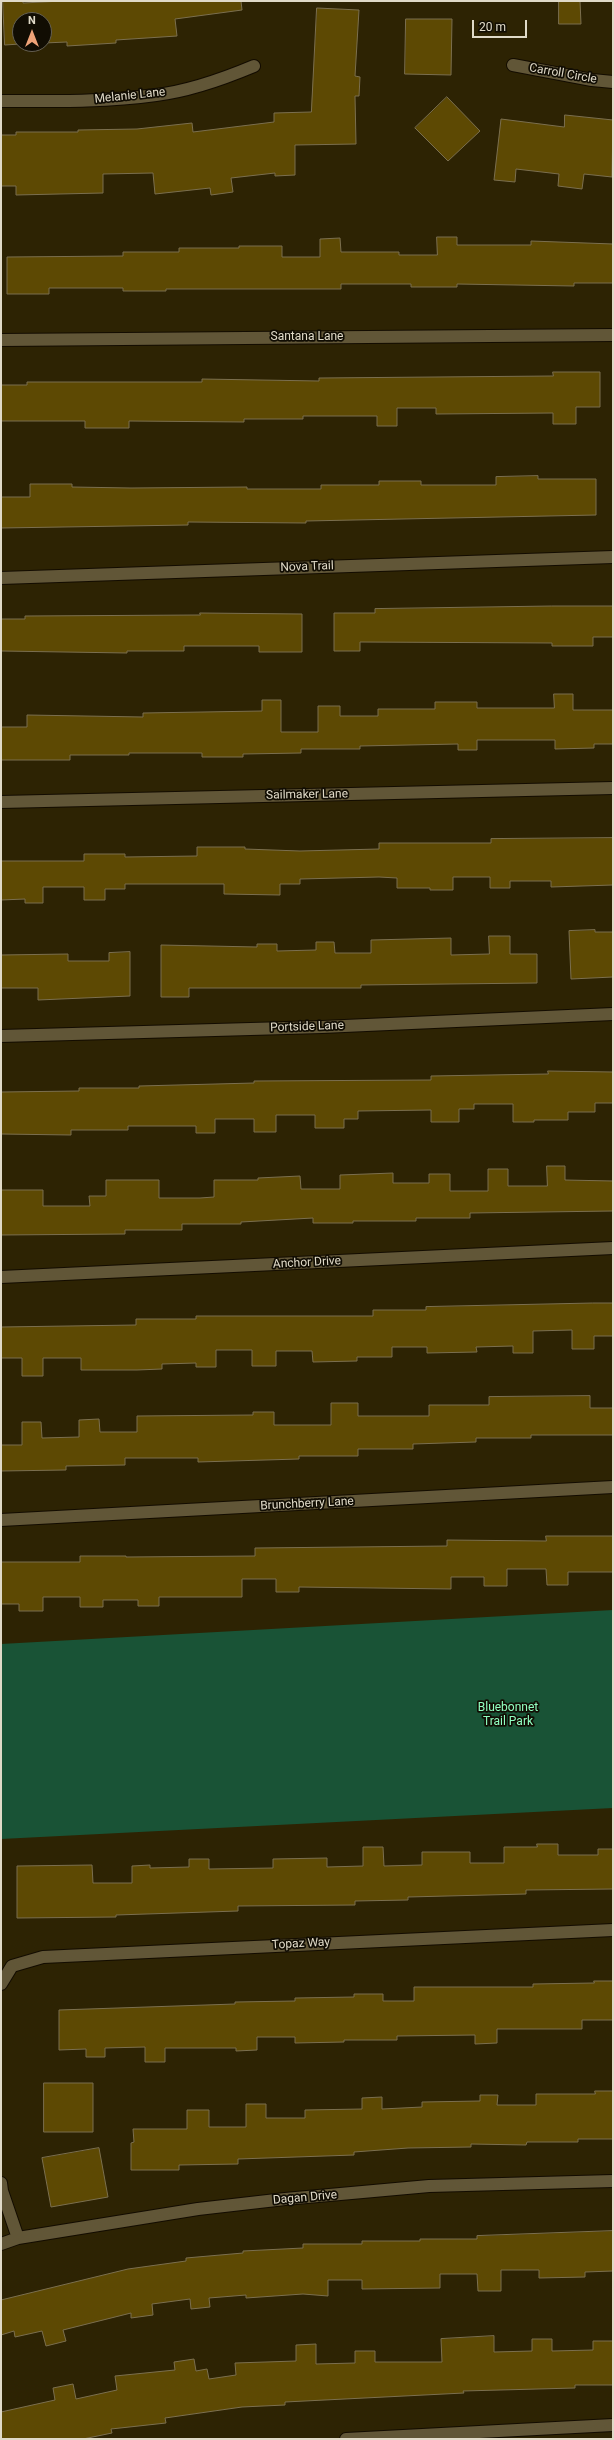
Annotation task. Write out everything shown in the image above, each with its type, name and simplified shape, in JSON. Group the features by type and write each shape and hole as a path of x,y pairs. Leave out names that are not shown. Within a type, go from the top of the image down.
{"street":[{"name":"Carroll Circle","path":"513,65 592,80 613,82"},
{"name":"Melanie Lane","path":"1,101 96,100 157,95 224,78 254,66"},
{"name":"Santana Lane","path":"1,340 613,335"},
{"name":"Nova Trail","path":"1,578 613,557"},
{"name":"Sailmaker Lane","path":"1,802 613,788"},
{"name":"Portside Lane","path":"1,1036 322,1027 613,1014"},
{"name":"Anchor Drive","path":"1,1277 613,1248"},
{"name":"Brunchberry Lane","path":"1,1520 613,1487"},
{"name":"Topaz Way","path":"1,1984 12,1966 43,1957 613,1930"},
{"name":"Dagan Drive","path":"1,2244 18,2238 198,2209 285,2199 429,2186 613,2181"},
{"path":"1,2183 2,2191 18,2238"},
{"path":"346,2439 613,2425"}],"green space":[{"name":"Bluebonnet Trail Park","path":"613,1610 613,1808 1,1839 1,1644"}],"building":[{"path":"3,1 23,1 23,3 62,1 241,1 242,10 175,19 177,36 116,40 116,43 67,46 67,42 52,43 52,12 12,12 12,45 5,45"},
{"path":"559,1 580,1 581,24 559,24"},
{"path":"317,8 359,10 355,76 360,77 359,96 355,96 356,144 295,145 295,175 275,176 275,173 231,178 233,192 211,195 210,188 155,194 153,173 103,174 103,193 16,195 16,186 1,186 1,135 16,135 16,132 78,132 78,130 137,129 192,123 193,132 274,122 274,113 311,112"},
{"path":"406,19 452,19 451,75 405,74"},
{"path":"447,97 480,131 448,161 415,128"},
{"path":"565,115 613,120 612,177 584,174 582,189 558,186 559,174 516,169 515,182 494,180 501,119 564,127"},
{"path":"437,237 457,237 457,245 531,245 531,241 613,244 613,283 574,283 574,286 457,284 457,287 411,287 411,284 341,284 341,289 166,289 166,291 123,291 123,288 49,288 49,294 7,294 7,257 123,256 123,252 179,252 179,248 282,246 282,257 320,257 320,239 340,238 341,252 399,252 399,255 437,255"},
{"path":"553,372 600,372 600,407 576,407 576,424 553,424 553,413 436,414 436,408 397,408 397,426 377,426 377,416 303,416 303,419 244,419 244,422 129,421 129,428 85,428 85,421 1,421 1,385 27,385 27,382 202,382 202,379 319,381 319,378 553,376"},
{"path":"538,476 538,479 596,479 596,515 306,521 306,523 188,522 188,525 1,528 1,497 30,497 30,484 72,484 72,487 247,487 247,489 321,489 321,485 379,485 379,481 421,481 421,485 496,485 496,477"},
{"path":"613,606 613,637 593,637 593,646 552,646 552,643 360,642 360,651 334,651 334,613 375,613 375,609"},
{"path":"200,613 302,614 302,652 259,652 259,646 184,646 184,651 127,651 127,653 1,651 1,619 25,619 25,616 200,615"},
{"path":"554,694 573,694 573,710 613,710 613,744 594,744 594,748 555,749 555,740 477,740 477,750 458,750 458,744 360,746 360,749 301,749 301,753 243,754 243,757 202,757 202,753 129,753 129,755 70,755 70,760 1,760 1,727 27,727 27,715 143,717 143,713 262,711 262,700 281,700 281,732 318,732 318,706 340,706 340,716 378,716 378,709 435,709 435,702 477,702 477,708 554,708"},
{"path":"613,838 613,885 551,887 551,881 510,881 510,888 490,888 490,877 453,877 453,890 430,890 430,888 397,888 397,878 379,877 300,879 300,884 280,884 280,895 224,894 224,884 125,884 125,889 105,889 105,900 84,900 84,887 43,887 43,903 25,903 25,899 1,900 1,861 84,861 84,854 125,854 125,857 197,856 197,847 245,847 245,849 300,851 379,849 379,843 491,843 491,839"},
{"path":"595,930 595,932 613,932 613,977 571,979 569,931"},
{"path":"489,936 510,936 510,954 537,954 537,983 361,985 361,988 189,988 189,997 161,997 161,945 257,947 257,944 277,944 277,951 316,950 316,942 334,942 335,953 371,953 371,940 451,938 451,955 489,954"},
{"path":"130,952 130,996 38,1000 38,988 1,988 1,955 68,954 68,961 109,961 109,953"},
{"path":"548,1071 613,1072 613,1103 595,1103 595,1112 568,1112 568,1120 534,1120 534,1122 513,1122 513,1104 474,1104 474,1109 459,1109 459,1122 431,1122 431,1110 358,1111 358,1119 344,1119 344,1128 315,1128 315,1115 276,1115 276,1132 254,1132 254,1119 215,1119 215,1133 196,1133 196,1126 128,1126 128,1130 71,1130 71,1135 1,1134 1,1092 79,1091 79,1088 139,1088 139,1086 254,1083 254,1081 431,1080 431,1076 548,1074"},
{"path":"547,1166 565,1166 565,1180 613,1181 613,1211 470,1213 470,1218 416,1218 416,1221 353,1221 353,1223 313,1223 313,1218 241,1222 241,1224 182,1224 182,1230 125,1230 125,1234 1,1235 1,1190 43,1190 43,1206 90,1206 89,1196 106,1196 106,1180 159,1180 159,1198 200,1198 214,1197 214,1180 258,1180 258,1178 300,1176 301,1189 340,1189 340,1175 393,1173 393,1183 429,1183 429,1174 450,1174 450,1191 488,1191 488,1169 508,1169 508,1186 547,1186"},
{"path":"613,1303 613,1336 594,1336 594,1349 572,1349 572,1330 533,1331 533,1353 513,1353 513,1346 476,1347 477,1352 427,1353 427,1347 392,1347 392,1357 357,1357 357,1361 313,1362 312,1351 276,1351 276,1366 252,1366 252,1350 216,1350 216,1367 196,1367 196,1363 162,1364 162,1369 81,1370 81,1358 43,1358 43,1376 22,1376 22,1358 1,1358 1,1327 136,1325 136,1319 196,1319 196,1316 373,1316 373,1310 426,1310 426,1307"},
{"path":"590,1396 590,1408 613,1408 613,1435 531,1435 531,1438 476,1438 476,1442 413,1444 413,1449 358,1449 358,1456 299,1456 299,1459 198,1462 198,1458 125,1458 125,1465 66,1466 66,1470 1,1471 1,1445 22,1445 22,1422 41,1422 42,1438 79,1437 79,1420 99,1419 100,1432 137,1432 137,1416 253,1415 253,1412 274,1412 274,1425 331,1425 331,1403 358,1403 358,1416 429,1416 429,1405 489,1405 489,1397"},
{"path":"546,1536 613,1536 613,1572 568,1572 568,1585 547,1585 546,1569 507,1569 507,1586 484,1586 484,1577 451,1577 451,1589 299,1587 299,1592 276,1592 276,1579 242,1579 242,1597 159,1597 159,1606 138,1606 138,1600 103,1600 103,1607 80,1607 80,1597 43,1597 43,1611 19,1611 19,1604 1,1604 1,1562 80,1562 80,1556 255,1556 255,1548 447,1546 447,1540 546,1541"},
{"path":"537,1844 558,1844 558,1855 598,1855 598,1849 613,1849 613,1889 526,1890 526,1894 408,1897 408,1900 355,1901 355,1905 238,1906 238,1911 116,1915 116,1917 17,1918 17,1866 92,1865 93,1883 132,1883 132,1866 150,1865 150,1868 189,1867 189,1859 209,1859 209,1869 273,1868 273,1859 327,1858 327,1867 363,1866 363,1847 383,1847 384,1866 422,1865 422,1852 470,1852 470,1863 504,1863 504,1847 537,1847"},
{"path":"594,1981 613,1981 613,2020 582,2020 582,2029 497,2029 497,2043 475,2044 475,2035 397,2036 397,2040 344,2040 344,2042 295,2043 295,2037 257,2037 257,2050 236,2051 236,2048 165,2048 165,2062 145,2062 145,2047 105,2048 105,2057 86,2057 86,2049 59,2050 59,2010 235,2004 235,2002 295,2001 295,1998 354,1997 354,1994 383,1994 383,2001 414,2001 414,1987 533,1987 533,1984 594,1983"},
{"path":"44,2083 93,2083 93,2132 44,2132"},
{"path":"595,2091 613,2091 613,2139 578,2139 578,2142 527,2142 526,2145 471,2144 471,2147 408,2148 354,2152 354,2155 238,2159 238,2164 179,2165 179,2170 131,2170 131,2143 134,2142 133,2129 187,2129 187,2110 209,2110 209,2127 246,2127 246,2104 266,2104 266,2118 305,2118 305,2110 362,2109 362,2098 382,2097 382,2109 422,2107 422,2102 480,2101 480,2095 498,2095 497,2105 536,2105 536,2094 595,2094"},
{"path":"99,2148 108,2197 51,2207 42,2158"},
{"path":"613,2231 613,2271 585,2272 585,2277 539,2278 539,2270 501,2270 501,2291 478,2291 477,2274 440,2274 440,2288 362,2289 362,2280 328,2280 328,2296 303,2294 246,2298 246,2295 209,2298 210,2307 191,2309 190,2299 152,2304 153,2315 131,2318 131,2313 63,2330 66,2341 46,2346 42,2331 15,2337 14,2331 1,2335 1,2300 128,2269 186,2261 186,2258 243,2253 243,2251 303,2248 303,2244 362,2244 362,2241 477,2239 477,2236"},
{"path":"494,2336 494,2352 532,2351 532,2339 552,2339 552,2351 593,2350 593,2341 613,2341 613,2385 575,2385 575,2388 463,2391 464,2393 285,2402 285,2405 242,2407 165,2418 166,2423 111,2429 112,2433 83,2439 1,2439 1,2412 55,2400 53,2388 73,2384 76,2399 117,2390 115,2376 175,2370 174,2362 194,2359 196,2371 207,2369 209,2379 236,2375 235,2363 296,2361 296,2345 316,2344 316,2364 355,2363 355,2351 375,2351 375,2362 442,2362 441,2339"}]}
